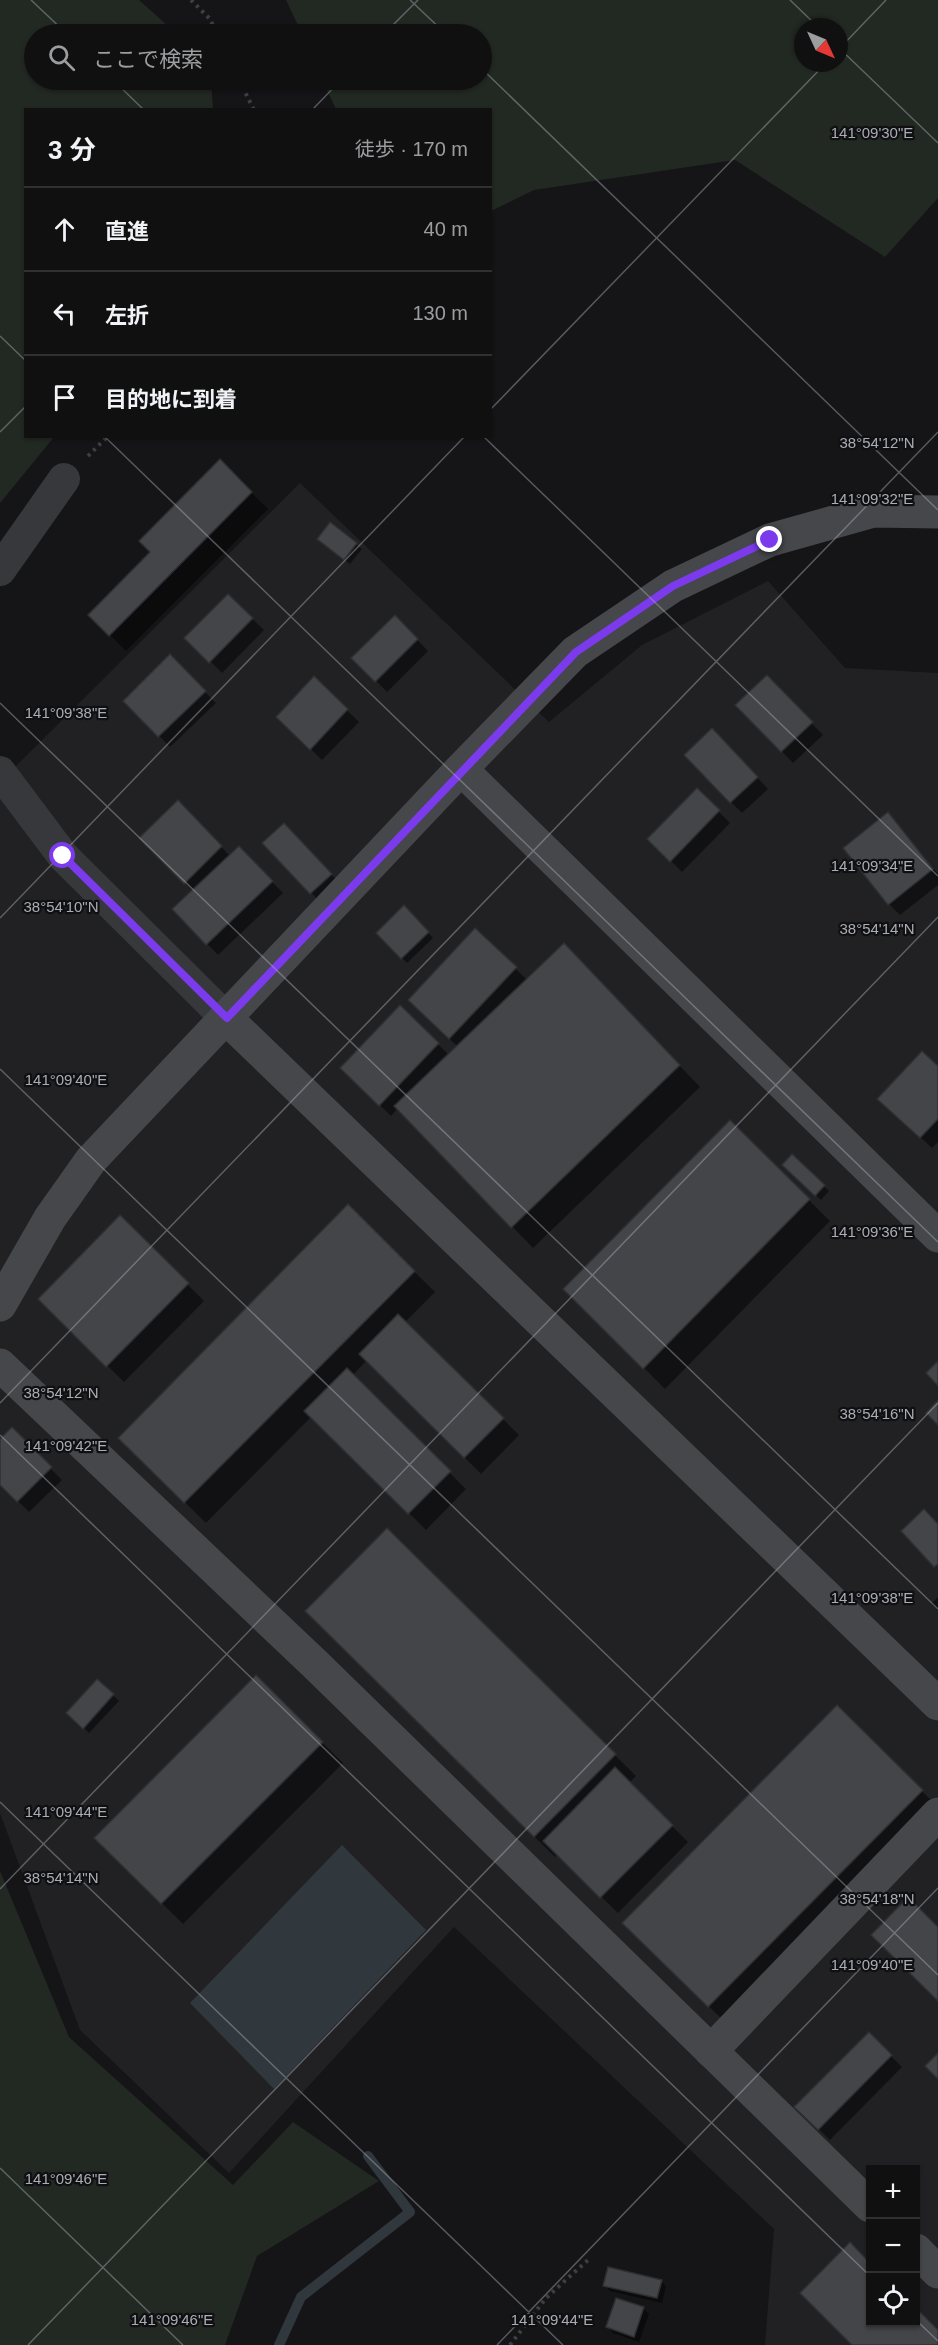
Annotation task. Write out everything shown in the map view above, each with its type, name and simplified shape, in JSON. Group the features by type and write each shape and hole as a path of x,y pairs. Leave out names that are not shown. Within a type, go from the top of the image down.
{"street":[{"path":"0,570 64,479"},
{"path":"0,1305 50,1218 91,1160 461,769 576,652 673,586 770,540 873,512 938,512"},
{"path":"461,769 938,1236"},
{"path":"0,772 63,856 227,1018 938,1704"},
{"path":"0,1365 316,1665 866,2202"},
{"path":"711,2051 938,1814"},
{"path":"920,2255 938,2272"}],"path":[{"path":"191,0 212,24"},
{"path":"244,90 253,108"},
{"path":"510,2345 546,2298 588,2260"}],"shaded area":[{"path":"0,0 139,0 166,24 24,24 24,90 212,90 213,108 24,108 24,438 53,438 0,503"},
{"path":"286,0 938,0 938,198 885,257 735,160 534,190 492,211 492,108 336,108 327,90 492,90 492,24 297,24"},
{"path":"300,483 549,722 642,645 768,581 845,668 938,673 938,2345 765,2345 774,2229 454,1927 229,2173 80,2030 0,1813 0,782"},
{"path":"342,1845 426,1930 274,2089 190,2003"},
{"path":"0,1871 69,2037 233,2185 293,2122 379,2181 257,2256 225,2345 0,2345"}],"building":[{"path":"220,459 252,492 109,636 88,615 150,552 139,541"},
{"path":"330,522 357,543 344,560 317,539"},
{"path":"228,594 253,618 209,663 184,638"},
{"path":"395,615 418,639 375,682 351,658"},
{"path":"170,654 206,691 158,737 123,701"},
{"path":"767,675 813,722 781,752 735,705"},
{"path":"314,676 348,709 310,750 276,717"},
{"path":"712,728 758,777 730,803 684,755"},
{"path":"697,788 720,810 670,862 647,839"},
{"path":"178,800 222,846 184,884 139,838"},
{"path":"888,812 933,869 888,905 843,848"},
{"path":"284,823 332,874 310,894 262,843"},
{"path":"239,846 273,881 206,945 172,909"},
{"path":"404,905 429,932 401,959 376,933"},
{"path":"475,928 517,967 449,1039 408,1000"},
{"path":"564,943 680,1065 511,1228 394,1106"},
{"path":"400,1005 439,1043 379,1106 340,1068"},
{"path":"922,1051 938,1066 938,1119 920,1138 877,1099"},
{"path":"730,1120 810,1199 643,1369 563,1289"},
{"path":"792,1154 825,1185 815,1196 782,1165"},
{"path":"348,1204 415,1271 184,1503 118,1438"},
{"path":"120,1215 189,1283 106,1367 38,1299"},
{"path":"398,1314 504,1418 464,1458 359,1354"},
{"path":"938,1361 938,1386 926,1373"},
{"path":"347,1368 451,1471 408,1514 304,1411"},
{"path":"938,1400 938,1425 926,1413"},
{"path":"12,1427 52,1467 17,1502 0,1485 0,1439"},
{"path":"924,1509 938,1524 938,1564 934,1567 901,1531"},
{"path":"387,1528 616,1754 534,1837 305,1611"},
{"path":"256,1675 323,1742 161,1904 94,1838"},
{"path":"97,1679 114,1694 83,1729 66,1713"},
{"path":"837,1705 923,1790 708,2007 622,1923"},
{"path":"615,1767 673,1825 600,1898 543,1841"},
{"path":"908,1897 938,1927 938,2001 871,1935"},
{"path":"869,2032 892,2055 818,2130 794,2107"},
{"path":"938,2053 938,2079 925,2066"},
{"path":"850,2242 866,2259 866,2327 920,2327 920,2312 938,2330 938,2345 852,2345 800,2293"},
{"path":"608,2267 662,2280 657,2298 603,2286"},
{"path":"616,2298 644,2307 634,2337 606,2327"}],"waterway":[{"path":"279,2345 301,2297 410,2212 368,2156"}],"route":[{"path":"63,856 227,1018 461,769 576,652 673,586 770,540"}]}
